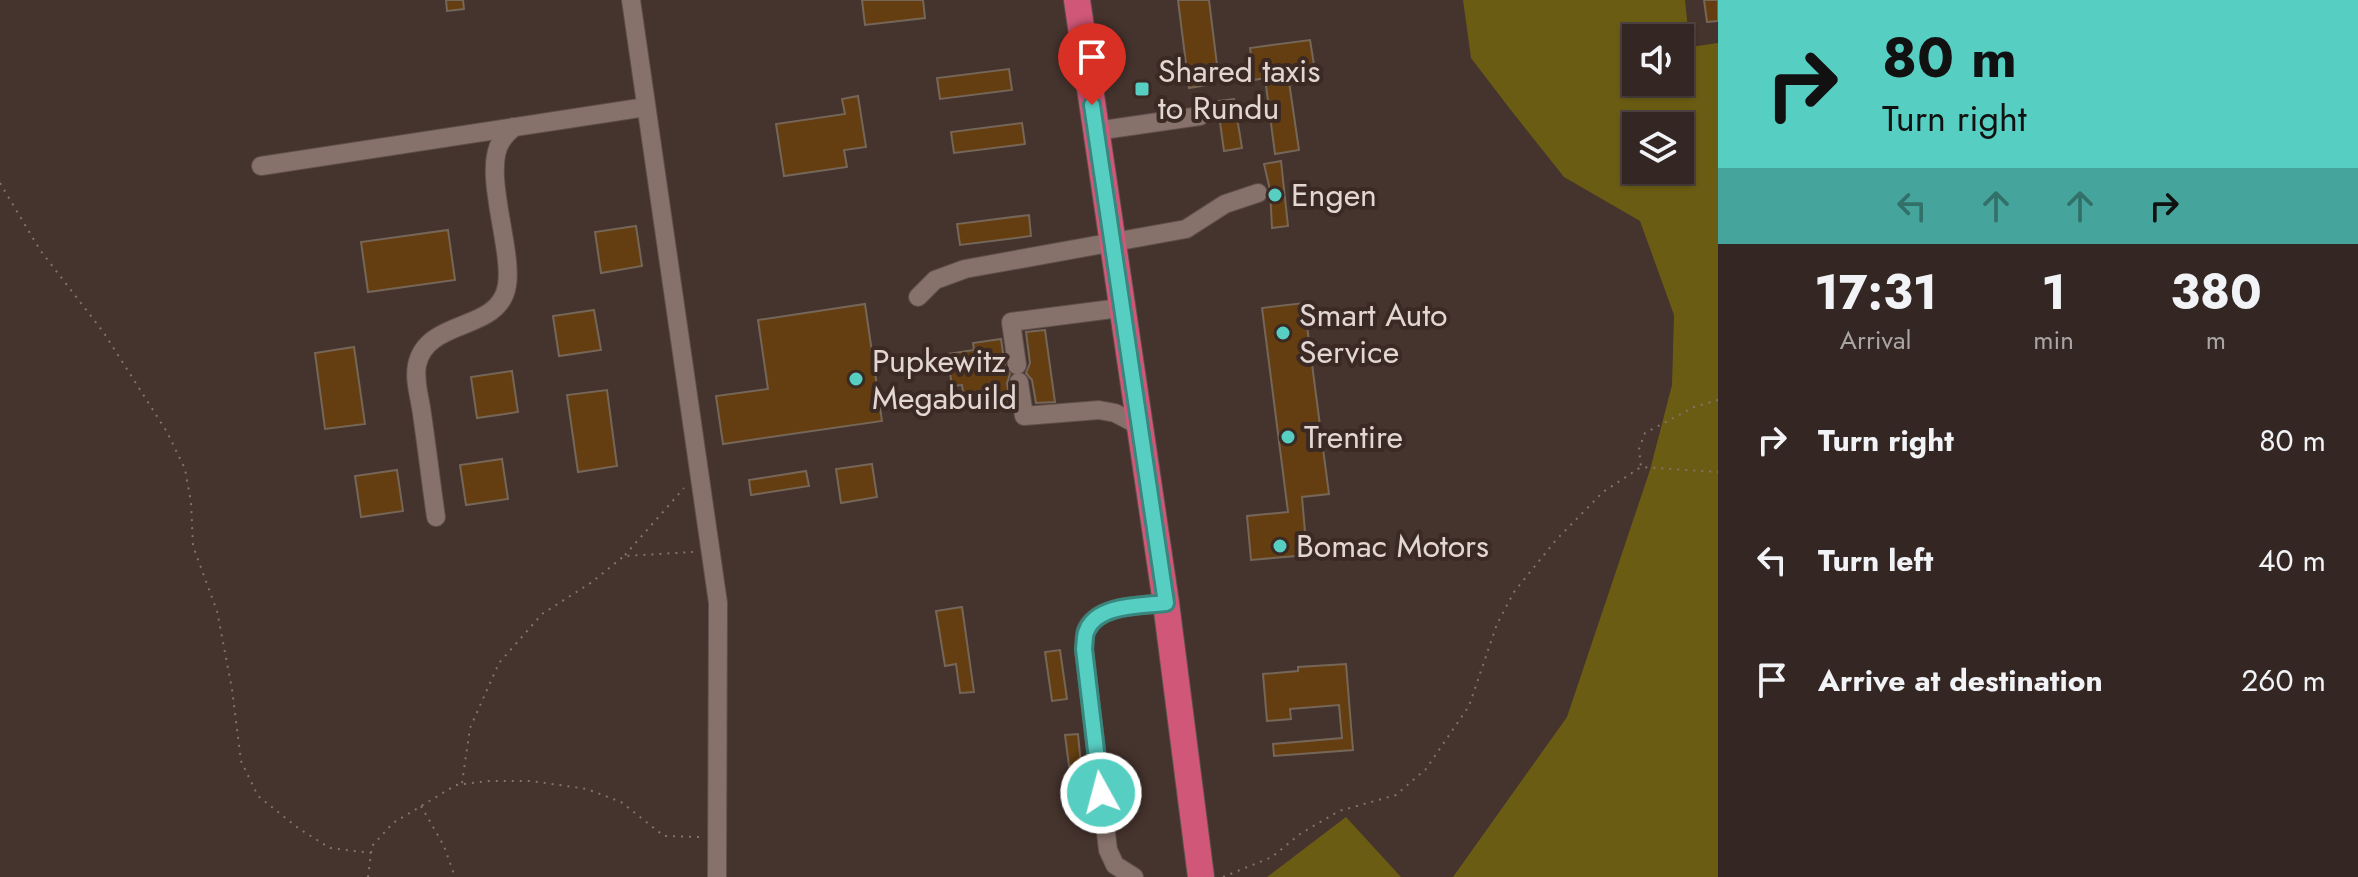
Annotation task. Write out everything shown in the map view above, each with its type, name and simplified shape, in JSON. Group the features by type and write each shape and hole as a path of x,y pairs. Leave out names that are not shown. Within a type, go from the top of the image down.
{"highway":[{"path":"1077,0 1120,308 1166,603 1201,877"}],"street":[{"path":"631,0 718,603 717,877"},
{"path":"261,166 646,107"},
{"path":"1096,131 1200,116"},
{"path":"436,517 417,367 426,344 445,332 492,312 503,298 508,267 495,183 496,161 500,142 514,127"},
{"path":"918,297 935,280 965,269 1186,229 1225,204 1258,193"},
{"path":"1120,308 1011,322 1024,416 1099,410 1115,413 1140,426"},
{"path":"1134,877 1115,865 1108,850 1084,649 1086,631 1094,619 1106,612 1166,603"}],"path":[{"path":"0,183 40,250 112,345 167,432 185,469 191,502 193,546 217,611 232,689 241,761 258,796 298,828 330,848 371,853"},
{"path":"1641,467 1639,449 1645,433 1694,407 1718,400"},
{"path":"1223,877 1272,857 1300,834 1339,811 1396,795 1426,769 1469,706 1497,624 1514,592 1556,540 1594,502 1641,467 1718,472"},
{"path":"462,784 470,728 499,663 542,614 592,582 624,556 699,471"},
{"path":"624,556 710,552"},
{"path":"368,877 372,846 393,823 462,784 531,781 587,789 621,802 664,836 717,836"},
{"path":"420,805 444,846 455,877"}],"shaded area":[{"path":"1463,0 1685,0 1688,24 1622,24 1622,96 1694,96 1694,46 1718,43 1718,877 1453,877 1567,717 1650,470 1672,385 1674,315 1640,221 1564,177 1471,58"},
{"path":"1346,817 1401,877 1267,877"}],"building":[{"path":"446,0 463,0 464,9 447,11"},
{"path":"862,0 923,0 925,18 865,25"},
{"path":"1178,0 1209,0 1217,65 1205,66 1207,85 1189,88"},
{"path":"1704,0 1718,0 1718,21 1707,22"},
{"path":"1310,40 1315,71 1288,75 1299,150 1275,154 1265,78 1254,80 1250,48"},
{"path":"1009,69 1012,90 940,99 937,78"},
{"path":"858,96 866,147 844,150 847,167 784,176 776,124 845,114 842,99"},
{"path":"1234,99 1242,148 1224,151 1217,101"},
{"path":"1022,123 1025,144 954,153 951,132"},
{"path":"1281,161 1288,226 1272,228 1270,190 1264,164"},
{"path":"1029,215 1031,236 960,245 957,224"},
{"path":"636,226 642,266 601,273 595,232"},
{"path":"448,230 455,280 368,292 361,242"},
{"path":"1304,303 1329,494 1302,497 1307,555 1251,560 1247,516 1288,512 1262,308"},
{"path":"865,304 882,421 723,444 716,396 768,389 758,320"},
{"path":"594,310 601,350 559,356 553,316"},
{"path":"1045,330 1055,402 1036,403 1032,380 1026,373 1030,363 1026,332"},
{"path":"1001,339 1005,367 1010,374 1007,383 1010,403 965,406 962,385 952,386 947,354 974,350 973,343"},
{"path":"354,347 365,424 325,429 315,353"},
{"path":"512,371 518,412 477,418 471,377"},
{"path":"607,390 617,466 578,472 567,395"},
{"path":"502,459 508,499 466,505 460,465"},
{"path":"872,464 877,497 841,503 836,469"},
{"path":"397,470 403,511 361,517 355,476"},
{"path":"806,471 809,486 751,495 749,480"},
{"path":"962,607 974,692 960,693 956,664 945,666 936,611"},
{"path":"1060,650 1067,699 1052,701 1045,652"},
{"path":"1346,664 1353,750 1274,756 1273,744 1342,738 1339,705 1290,709 1291,719 1267,721 1263,674 1298,671 1298,667"},
{"path":"1078,734 1081,765 1069,766 1065,735"}],"place":[{"name":"Shared taxis to Rundu","path":"1142,89"},
{"name":"Engen","path":"1275,195"},
{"name":"Smart Auto Service","path":"1283,333"},
{"name":"Pupkewitz Megabuild","path":"856,379"},
{"name":"Trentire","path":"1288,437"},
{"name":"Bomac Motors","path":"1280,546"}],"route":[{"path":"1092,105 1166,603 1106,612 1094,619 1086,631 1084,649 1101,793"}]}
